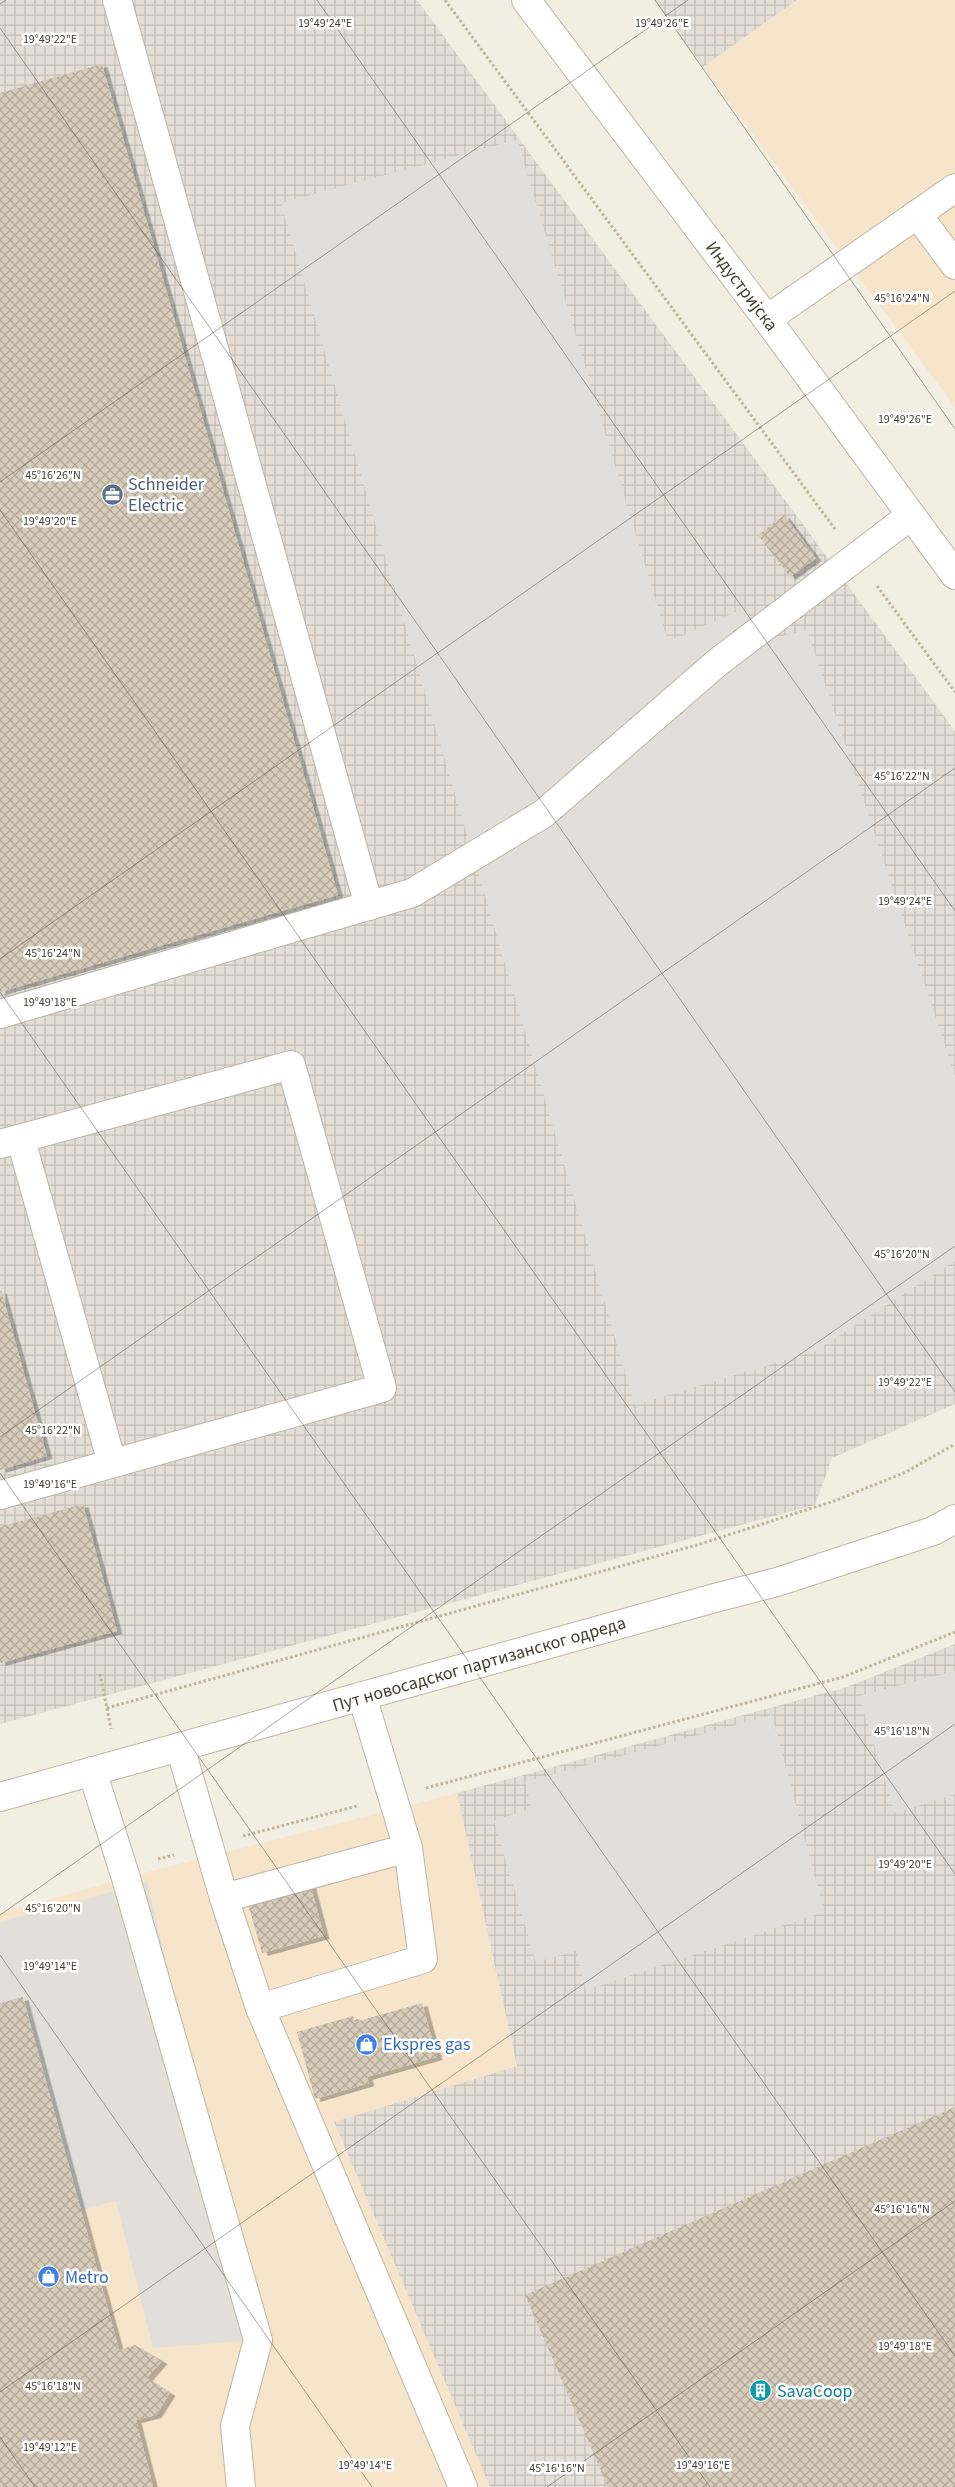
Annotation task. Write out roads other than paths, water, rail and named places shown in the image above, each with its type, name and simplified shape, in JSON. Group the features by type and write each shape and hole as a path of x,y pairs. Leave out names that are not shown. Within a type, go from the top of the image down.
{"street":[{"path":"117,0 369,906"},
{"name":"Индустријска","path":"526,0 767,319 955,575"},
{"path":"767,319 955,188"},
{"path":"917,214 955,265"},
{"path":"0,1014 412,893 543,814 718,662 910,516"},
{"path":"0,1495 382,1388 291,1066 10,1142 112,1463"},
{"name":"Пут новосадског партизанског одреда","path":"0,1797 777,1582 933,1531 955,1519"},
{"path":"260,2008 423,1958 408,1848 362,1696"},
{"path":"180,1748 208,1846 260,2008 463,2487"},
{"path":"92,1771 123,1868 258,2340 235,2426 241,2487"},
{"path":"224,1898 408,1848"}],"place":[{"name":"Schneider Electric","path":"112,494"},
{"name":"Ekspres gas","path":"367,2044"},
{"name":"Metro","path":"49,2277"},
{"name":"SavaCoop","path":"761,2391"}]}
